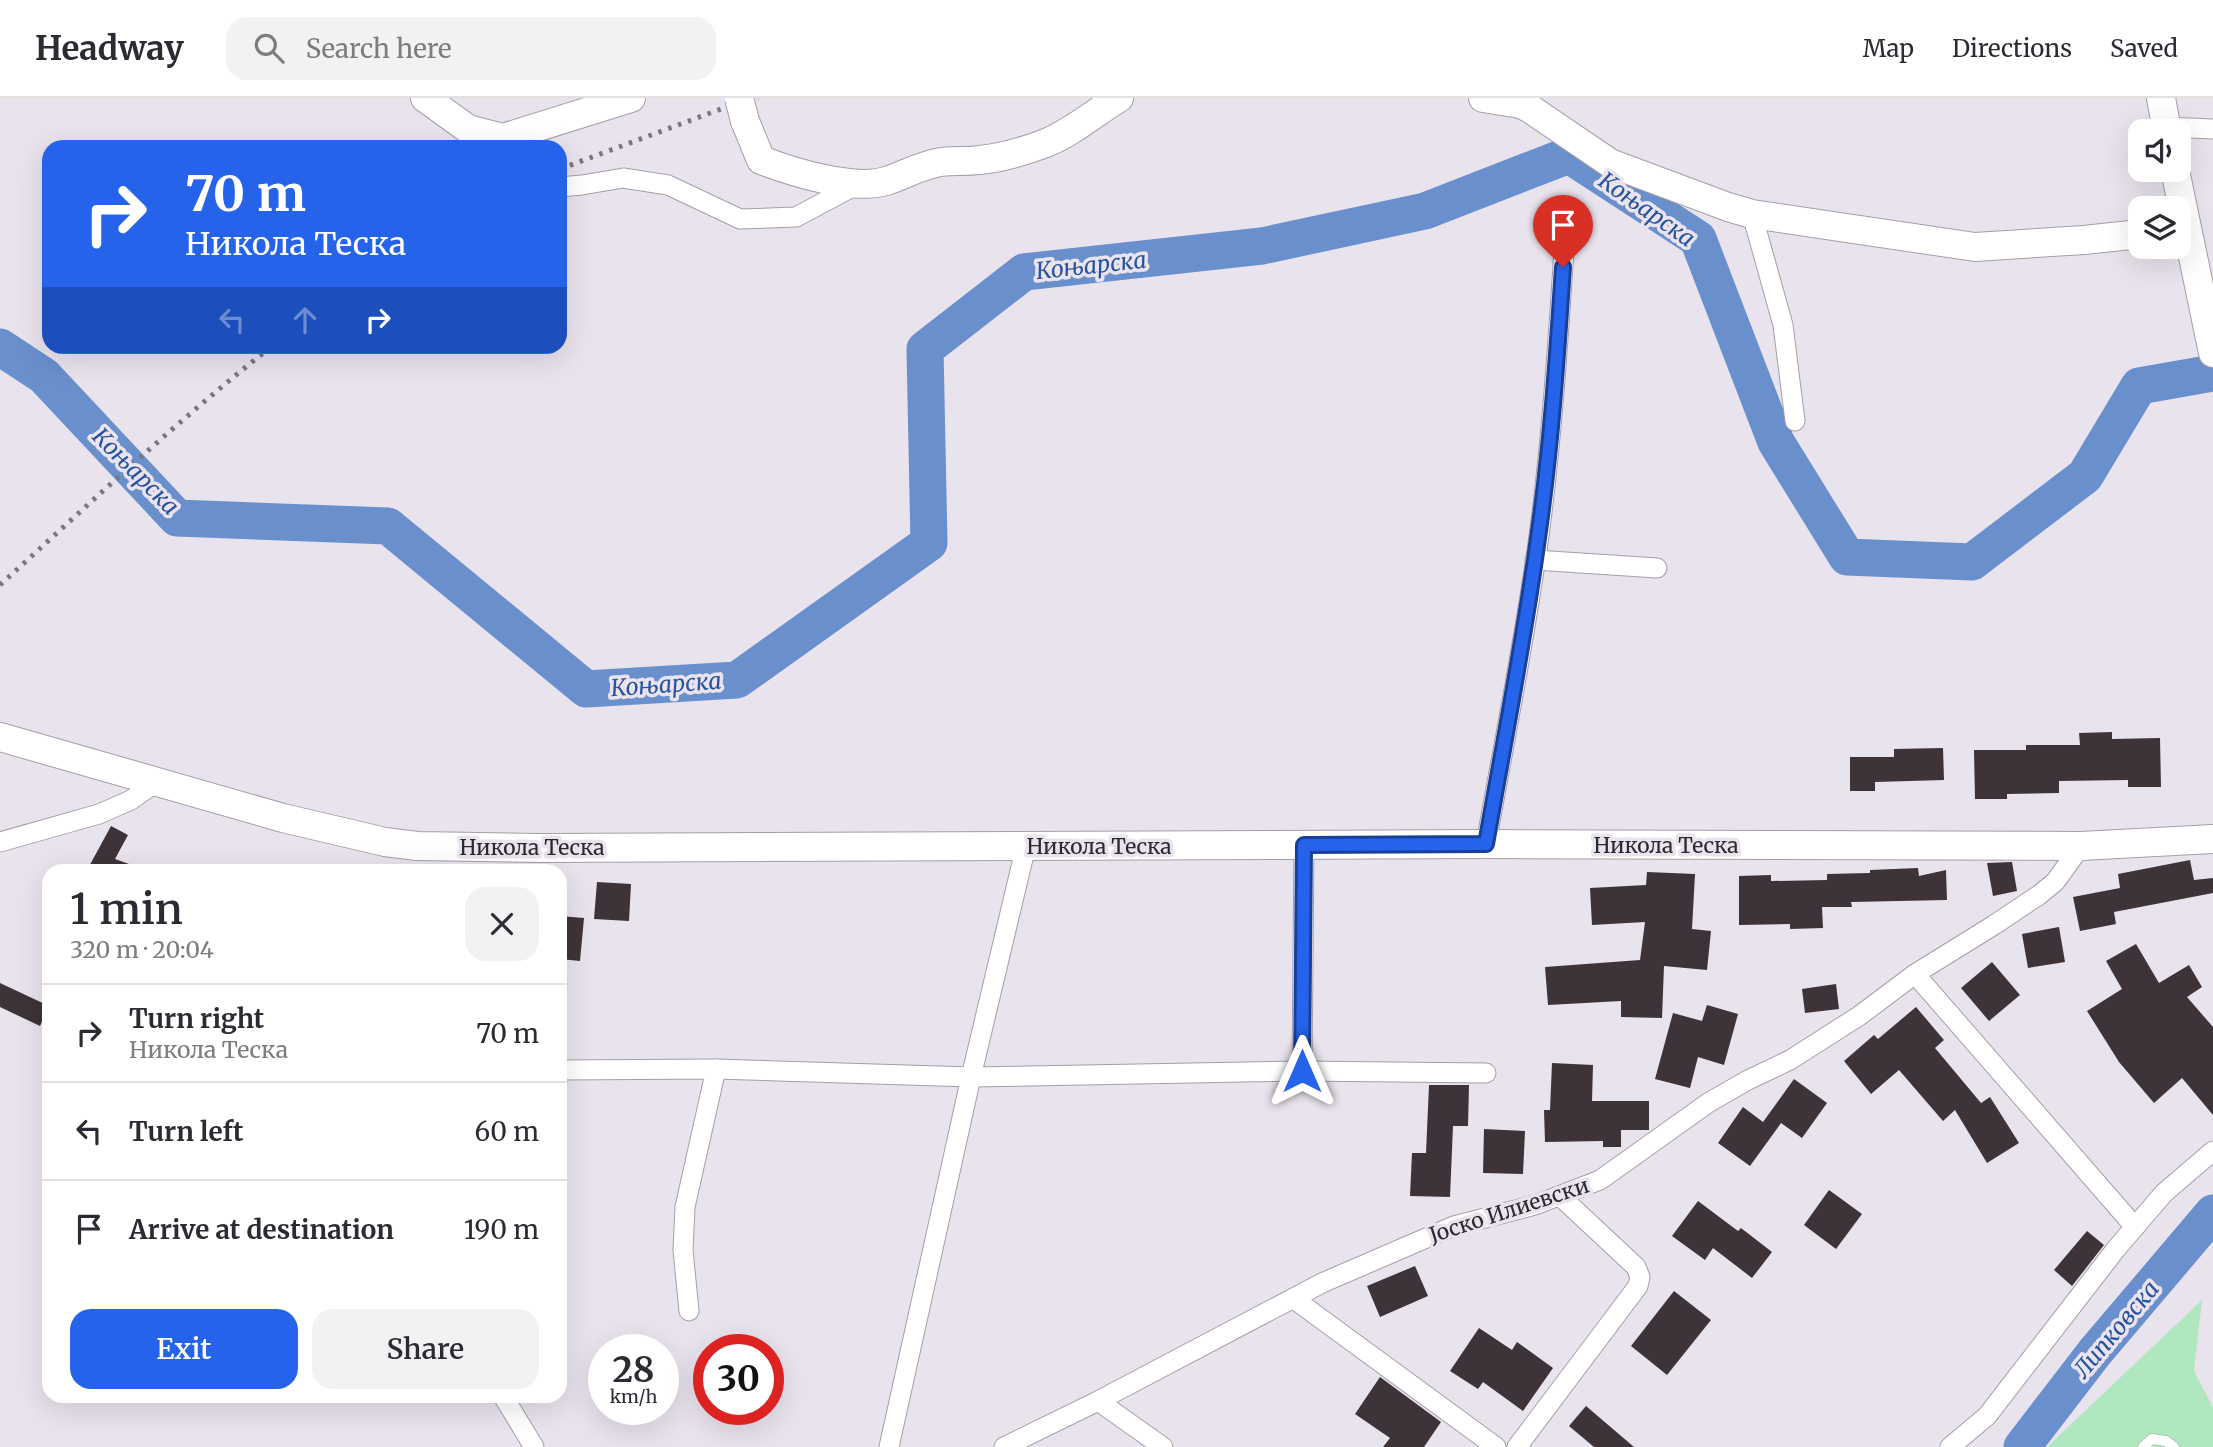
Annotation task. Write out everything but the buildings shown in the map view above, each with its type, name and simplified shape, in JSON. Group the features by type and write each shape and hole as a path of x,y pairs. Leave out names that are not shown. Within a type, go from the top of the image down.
{"main road":[{"path":"425,98 468,129 503,138 631,98"},
{"path":"742,109 761,160 789,170 859,183 884,182 922,166 980,160 1026,149 1073,129 1119,98"},
{"path":"1483,98 1529,108 1610,163 1728,208 1752,214 1975,247 2128,235"},
{"path":"2161,98 2165,119"},
{"path":"2191,258 2213,353"},
{"name":"Никола Теска","path":"0,737 283,818 385,842 417,846 2081,846 2213,839"}],"street":[{"path":"2191,129 2213,129"},
{"path":"567,187 623,178 668,185 740,219 796,217 859,183"},
{"path":"1752,214 1783,325 1795,421"},
{"path":"1486,844 1535,560 1551,435 1566,220"},
{"path":"1535,560 1657,568"},
{"path":"0,842 99,814 131,800 158,781"},
{"path":"1302,1071 1304,845"},
{"path":"889,1447 971,1077 1026,846"},
{"name":"Јоско Илиевски","path":"1004,1447 1098,1401 1322,1283 1454,1226 1560,1196 1600,1180 1708,1103 1790,1060 2055,883 2081,846"},
{"path":"1915,974 2135,1227"},
{"path":"567,1070 716,1069 971,1077 1302,1071 1486,1073"},
{"path":"689,1311 683,1250 685,1207 716,1069"},
{"path":"1950,1447 1987,1416 2164,1193 2213,1151"},
{"path":"1517,1447 1638,1286 1640,1277 1636,1267 1560,1196"},
{"path":"1294,1299 1496,1447"},
{"path":"1098,1401 1163,1447"},
{"path":"507,1403 534,1447"}],"lane":[{"path":"2143,1447 2152,1439 2166,1441 2174,1447"}],"green space":[{"path":"2202,1300 2194,1371 2213,1407 2213,1447 2047,1447"}],"waterway":[{"name":"Коњарска","path":"0,347 44,376 177,518 388,526 586,689 737,680 929,543 925,349 1024,272 1262,246 1425,211 1569,155 1698,239 1776,442 1847,557 1972,562 2085,476 2139,386 2213,373"},
{"name":"Липковска","path":"2022,1447 2095,1352 2213,1213"}],"railway":[{"path":"567,166 721,109 758,98"},
{"path":"0,585 168,433 262,354"}],"route":[{"path":"1302,1071 1304,845 1486,844 1539,536 1551,435 1563,267"}]}
